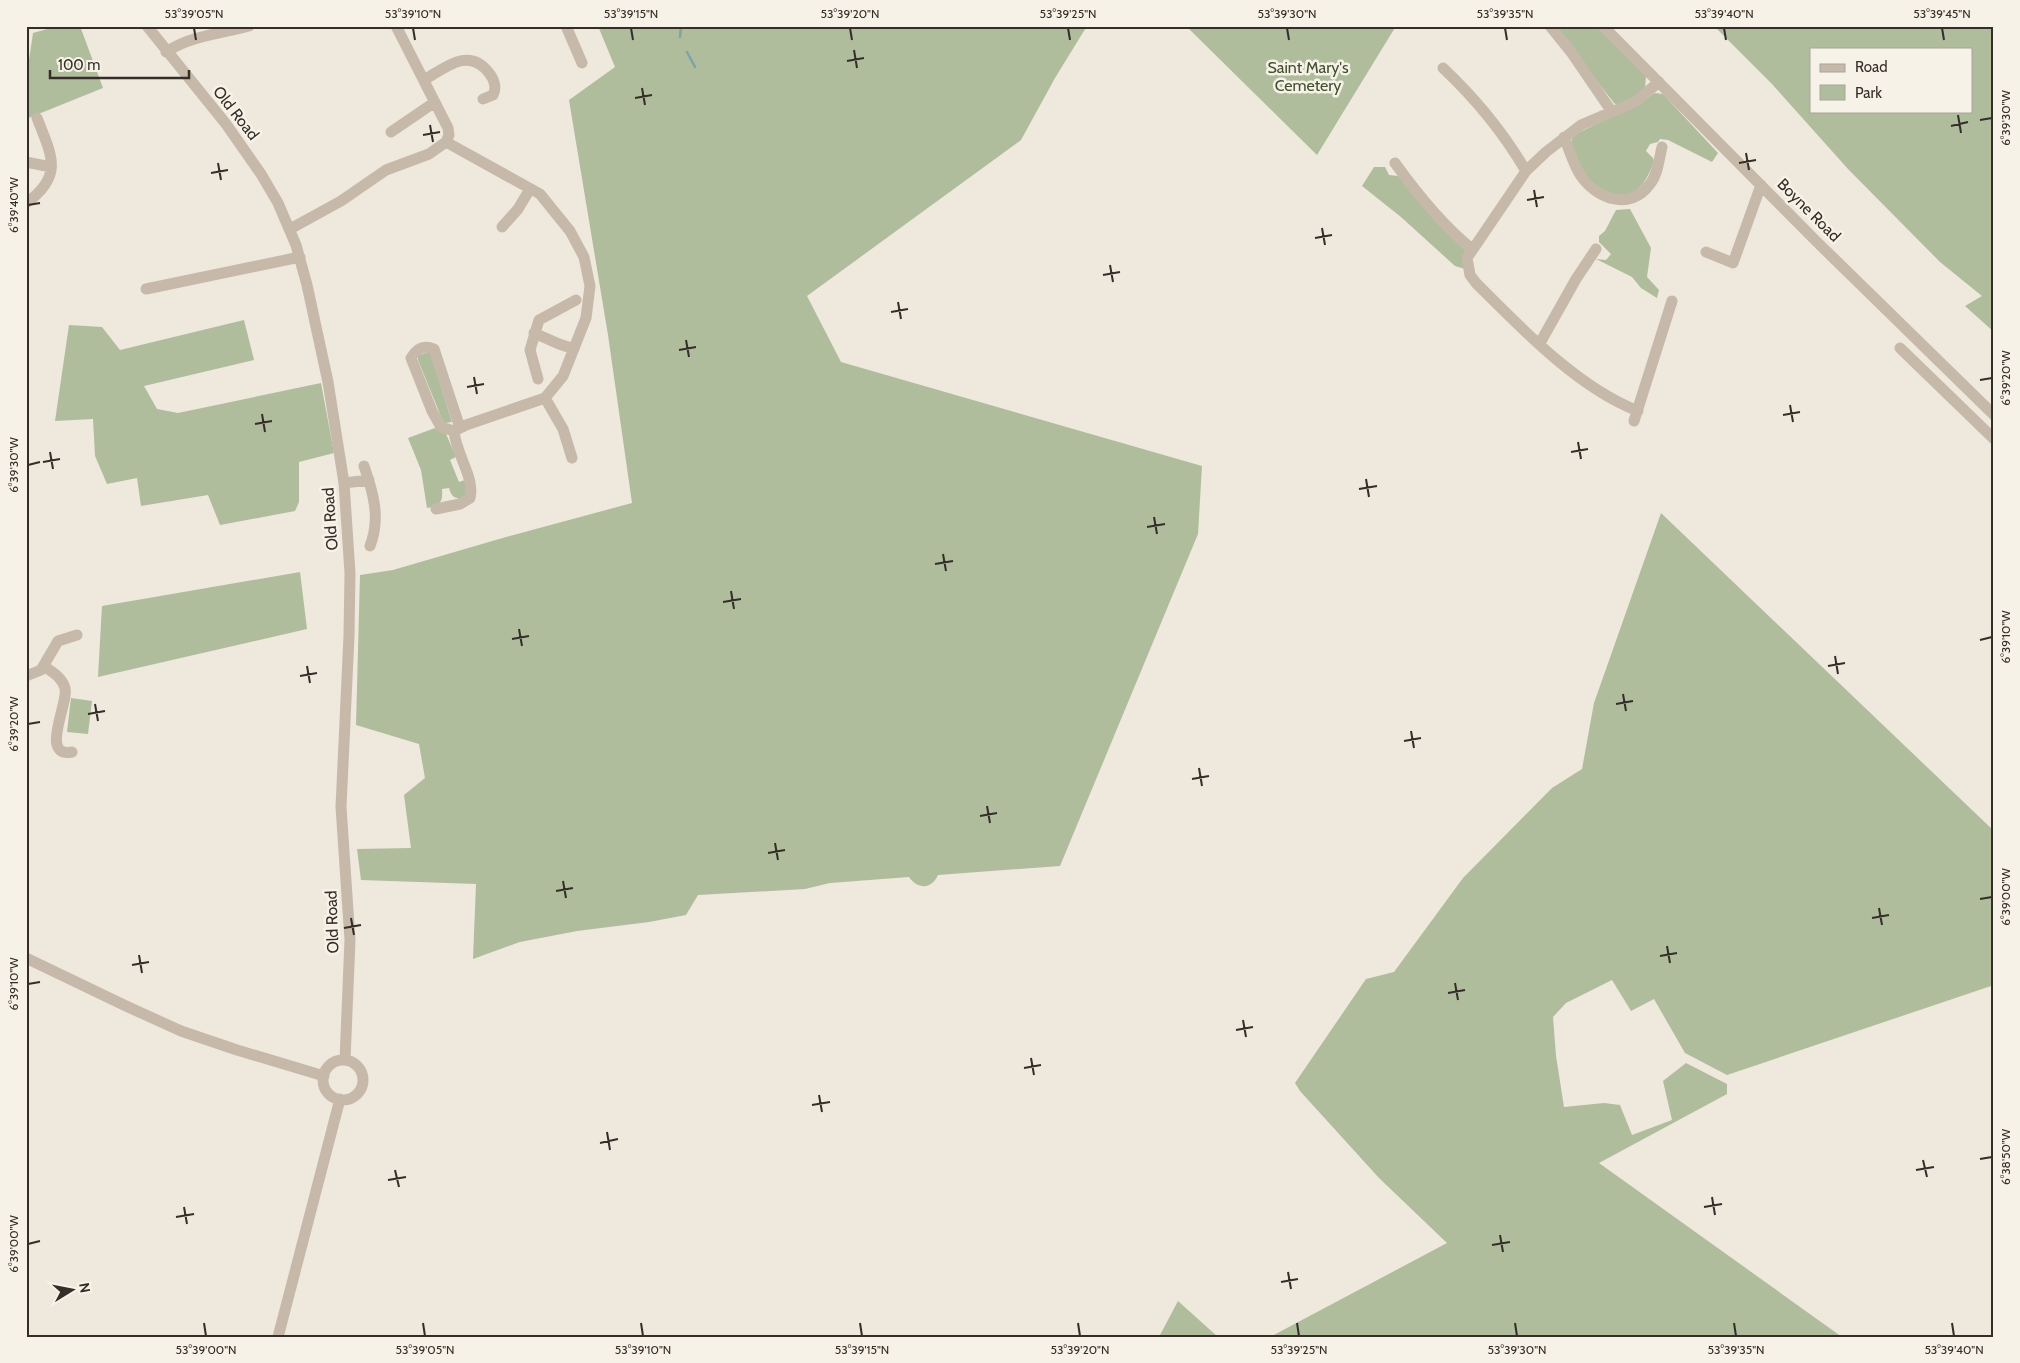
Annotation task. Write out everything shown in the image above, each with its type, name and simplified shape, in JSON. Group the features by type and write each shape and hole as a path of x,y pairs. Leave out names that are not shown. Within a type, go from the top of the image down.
{"street":[{"name":"Old Road","path":"147,26 244,148 278,202 300,257 328,382 344,483 350,573 350,636 342,807 350,940 345,1060"},
{"path":"166,52 183,42 249,26"},
{"path":"290,229 341,201 386,170 429,154 446,142 449,135 448,128 396,26"},
{"path":"566,26 582,63"},
{"path":"1550,26 1571,52 1612,112"},
{"name":"Boyne Road","path":"1603,26 1994,415"},
{"path":"424,80 454,63 470,59 476,61 490,74 495,86 493,95 483,99"},
{"path":"1443,68 1485,111 1503,134 1526,171"},
{"path":"1659,82 1635,102 1581,126 1526,171 1467,258 1470,275 1521,328 1601,394 1636,416 1672,301"},
{"path":"391,132 435,102"},
{"path":"26,203 44,188 48,182 51,167 50,150 38,118"},
{"path":"1564,138 1579,174 1595,190 1616,201 1625,201 1634,197 1651,184 1656,174 1662,147"},
{"path":"436,509 460,504 470,498 472,490 470,477 457,450 457,429 434,349 423,347 415,351 412,358 432,411 441,427 457,429 544,398 563,376 586,318 590,286 584,257 570,231 540,194 446,142"},
{"path":"26,162 51,167"},
{"path":"1395,164 1425,203 1472,250"},
{"path":"1706,252 1732,263 1761,185"},
{"path":"502,227 518,209 530,189"},
{"path":"1540,344 1576,279 1596,249"},
{"path":"146,289 300,257"},
{"path":"538,379 530,350 539,320 576,300"},
{"path":"534,333 558,344 574,348"},
{"path":"1900,348 1994,439"},
{"path":"1944,391 1956,378"},
{"path":"544,398 563,429 572,458"},
{"path":"364,466 375,505 375,530 370,546"},
{"path":"344,483 369,480"},
{"path":"26,676 41,670 58,641 77,635"},
{"path":"44,666 57,676 64,687 66,698 56,734 56,744 60,751 72,752"},
{"path":"26,958 181,1030 237,1050 324,1076"},
{"path":"345,1060 352,1062 361,1071 362,1084 356,1095 340,1100 330,1095 327,1091 323,1081 324,1076 334,1062 345,1060"},
{"path":"278,1337 340,1100"}],"green space":[{"path":"58,26 80,26 103,88 26,119 26,80 33,33"},
{"path":"598,26 1087,26 1055,78 1021,140 807,296 841,362 1202,466 1198,534 1060,866 938,875 932,883 925,886 916,884 909,877 830,883 805,889 698,895 686,915 649,922 577,931 520,942 473,959 476,884 361,880 357,849 411,848 404,795 425,778 419,744 356,725 360,575 393,570 632,503 608,335 569,100 615,67"},
{"name":"Saint Mary's Cemetery","path":"1186,26 1396,26 1317,155"},
{"path":"1554,26 1598,26 1646,76 1645,89 1630,101 1617,105 1614,103"},
{"path":"1714,26 1994,26 1994,332 1965,306 1982,296 1940,262 1848,169 1772,84"},
{"path":"1655,93 1663,94 1718,153 1712,162 1668,140 1660,139 1658,142 1650,144 1646,151 1653,158 1654,162 1646,180 1638,189 1624,195 1617,195 1603,190 1590,180 1580,167 1571,142 1573,136"},
{"path":"1374,167 1385,167 1389,175 1398,176 1469,250 1465,269 1455,266 1401,217 1362,186"},
{"path":"1630,209 1651,248 1647,277 1659,290 1657,298 1641,288 1632,277 1596,259 1606,260 1611,254 1599,242 1599,236 1605,231 1616,210"},
{"path":"244,320 254,360 144,386 157,409 178,413 321,383 334,453 299,462 299,502 295,511 220,525 208,495 141,506 137,478 107,484 95,456 93,419 55,421 69,325 102,327 120,350"},
{"path":"430,352 452,422 445,423 442,419 418,360 418,355"},
{"path":"435,428 446,434 456,457 450,460 459,482 468,479 470,490 461,499 453,496 449,488 442,489 440,503 427,508 421,470 408,438"},
{"path":"1661,513 1994,831 1994,985 1727,1075 1685,1053 1654,999 1631,1011 1612,980 1566,1003 1553,1017 1556,1056 1564,1107 1604,1103 1620,1105 1632,1135 1672,1120 1663,1081 1686,1063 1727,1084 1727,1094 1599,1163 1842,1337 1270,1337 1447,1243 1379,1178 1300,1091 1295,1083 1366,979 1394,972 1463,878 1552,788 1582,769 1594,703"},
{"path":"300,572 307,629 98,677 102,606"},
{"path":"71,698 92,701 88,734 67,732"},
{"path":"1178,1301 1218,1337 1159,1337"}],"waterway":[{"path":"680,37 681,26"},
{"path":"687,52 695,67"}]}
